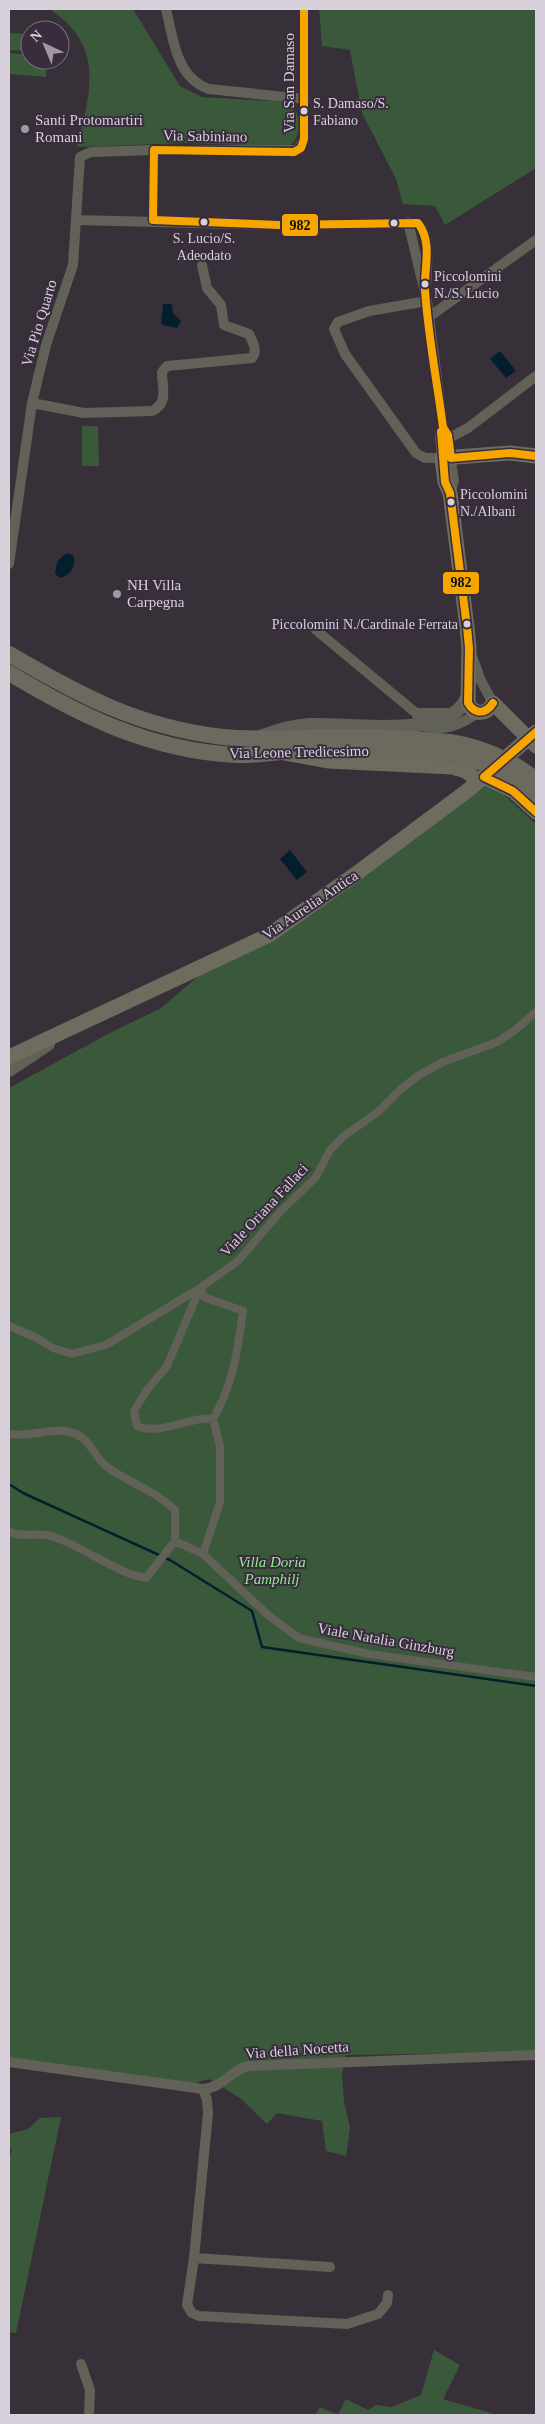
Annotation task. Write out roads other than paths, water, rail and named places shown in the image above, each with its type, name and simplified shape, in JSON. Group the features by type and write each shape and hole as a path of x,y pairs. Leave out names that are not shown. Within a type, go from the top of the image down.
{"main road":[{"path":"534,739 493,703 487,711 477,713 470,707 467,698 469,648 450,493 445,482 447,458 510,453 536,456"},
{"name":"Via Leone Tredicesimo","path":"9,654 110,709 178,729 256,739 346,737 492,753 518,767 536,780"},
{"name":"Via Leone Tredicesimo","path":"9,673 82,715 140,737 177,747 246,755 314,749 454,749 519,782 536,796"},
{"name":"Via Aurelia Antica","path":"71,1028 269,935 353,876 534,739"},
{"path":"281,752 329,761 452,767 512,791 536,812"},
{"path":"9,1057 71,1028"}],"street":[{"path":"166,9 178,58 187,73 198,84 209,89 304,99"},
{"name":"Via San Damaso","path":"294,152 303,143 304,9"},
{"path":"153,220 154,150"},
{"name":"Via Sabiniano","path":"86,153 154,150 294,152"},
{"name":"Via Pio Quarto","path":"9,564 32,403 46,345 73,265 80,162 82,154 86,153"},
{"path":"76,220 153,220 280,225 418,223 424,231 428,261 425,288 443,427 449,438 447,458"},
{"path":"429,317 536,240"},
{"path":"32,403 84,413 152,411 160,406 164,399 162,372 167,366 252,358 255,352 249,334 224,324 221,305 205,283 202,265"},
{"path":"427,301 369,311 338,322 334,327 345,354 416,453 425,458 447,458"},
{"path":"449,438 468,428 536,376"},
{"path":"443,427 440,437 447,458"},
{"path":"316,630 419,719 436,729 462,722 477,713"},
{"path":"469,648 481,681 493,703"},
{"path":"256,739 298,726 419,719 457,712 467,698"},
{"name":"Viale Oriana Fallaci","path":"9,1326 35,1337 53,1348 72,1354 106,1345 200,1288 238,1261 280,1212 316,1177 330,1150 344,1136 378,1112 401,1089 419,1075 443,1062 497,1042 514,1031 536,1012"},
{"name":"Via Aurelia Antica","path":"9,1070 71,1028"},
{"path":"200,1288 167,1366 147,1390 134,1411 137,1426 145,1429 179,1426 205,1418 213,1419"},
{"path":"200,1288 204,1296 243,1311 234,1370 226,1397 213,1419 220,1446 220,1502 203,1554"},
{"path":"9,1434 70,1432 85,1438 105,1464 163,1498 174,1510 175,1541 146,1578 140,1578 78,1546 49,1535 14,1534 9,1532"},
{"name":"Viale Natalia Ginzburg","path":"175,1541 203,1554 268,1615 299,1638 368,1654 536,1677"},
{"name":"Via della Nocetta","path":"203,2089 216,2087 238,2070 248,2066 536,2055"},
{"path":"9,2062 203,2089 208,2100 208,2114 194,2258 187,2305 192,2313 199,2316 347,2324 378,2314 386,2303 388,2295"},
{"path":"194,2258 330,2267"},
{"path":"82,2364 90,2390 89,2415"}],"water":[{"path":"163,304 172,304 173,313 181,321 177,328 161,323"},
{"path":"500,351 516,371 506,378 490,359"},
{"path":"66,553 73,555 74,566 68,575 61,578 55,574 57,562"},
{"path":"290,850 307,872 297,880 280,859"}],"waterway":[{"path":"9,1484 23,1493 170,1560 252,1611 262,1647 536,1686"}],"place":[{"name":"S. Damaso/S. Fabiano","path":"304,111"},
{"name":"Santi Protomartiri Romani","path":"25,129"},
{"name":"S. Lucio/S. Adeodato","path":"204,222"},
{"name":"Piccolomini N./S. Lucio","path":"425,284"},
{"name":"Piccolomini N./Albani","path":"451,502"},
{"name":"NH Villa Carpegna","path":"117,594"},
{"name":"Piccolomini N./Cardinale Ferrata","path":"467,624"}],"park label":[{"name":"Villa Doria Pamphilj","path":"272,1570"}]}
